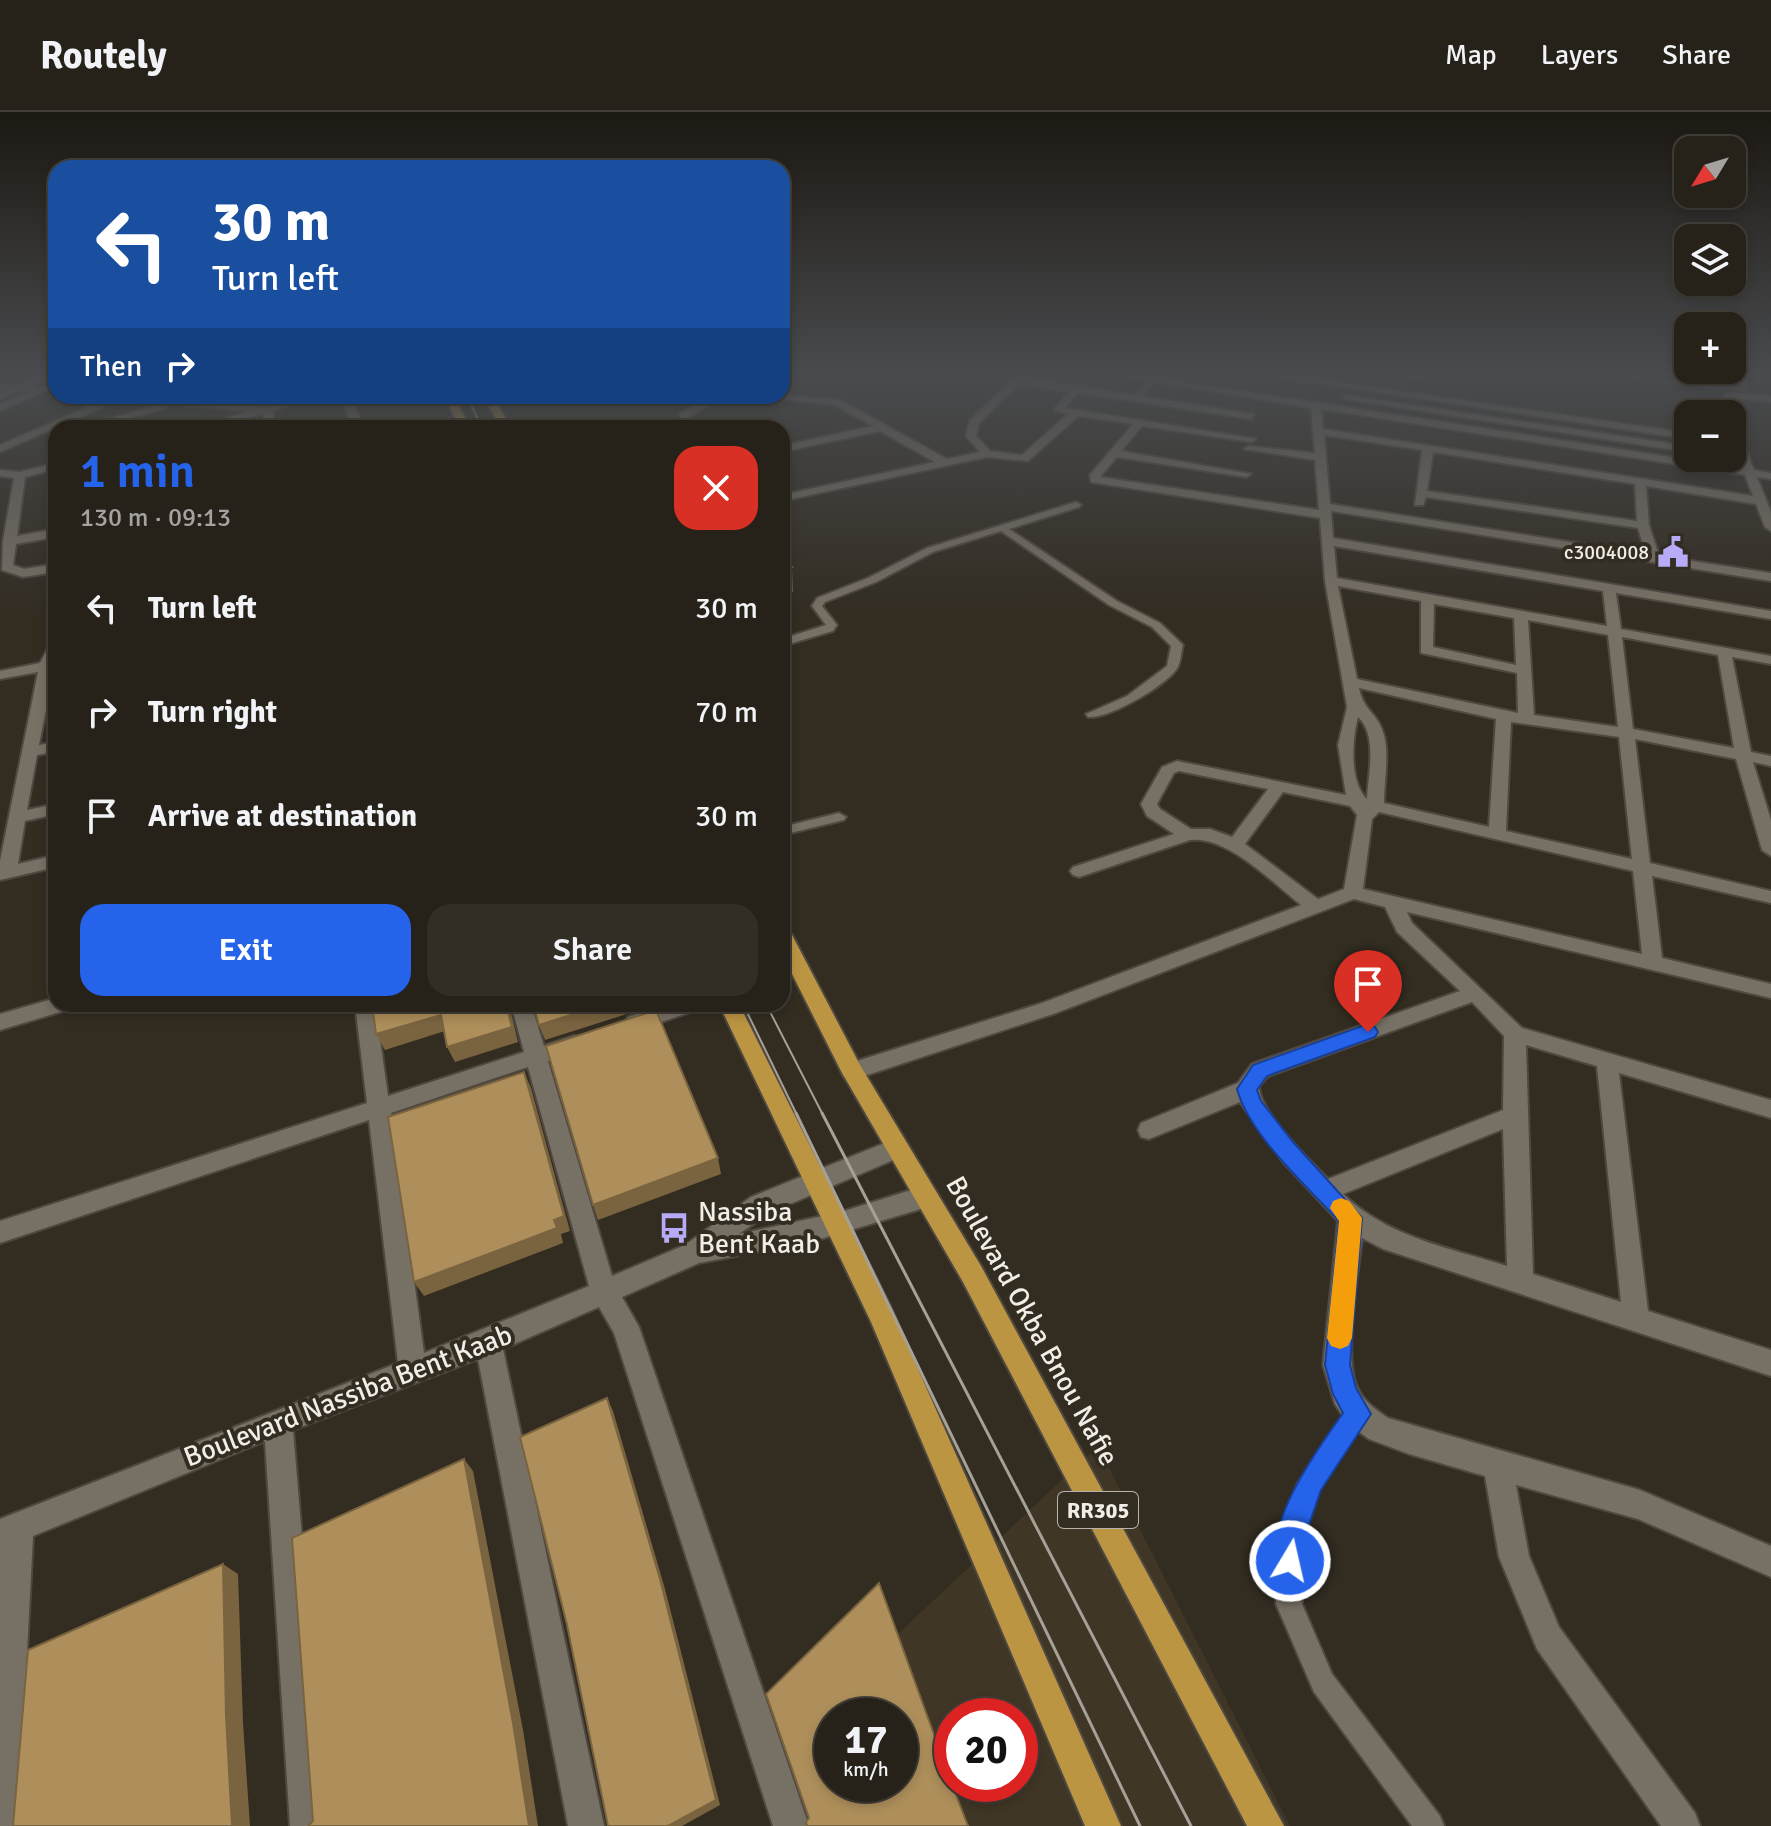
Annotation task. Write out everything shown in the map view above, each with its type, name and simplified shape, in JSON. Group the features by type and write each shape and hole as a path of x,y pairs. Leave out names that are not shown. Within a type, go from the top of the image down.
{"main road":[{"name":"Boulevard Okba Bnou Nafie","path":"790,951 852,1071 972,1274 1266,1826"},
{"path":"733,1012 881,1315 1103,1826"}],"street":[{"path":"933,456 945,463"},
{"path":"790,496 978,456"},
{"path":"998,456 1019,460 1030,456"},
{"path":"1111,456 1094,477 1095,480 1241,503 1416,520 1555,560 1609,588 1771,615"},
{"path":"1131,456 1246,474"},
{"path":"1168,462 1173,456"},
{"path":"1241,503 1248,456"},
{"path":"1315,456 1321,457 1331,581 1355,707 1345,734 1365,808"},
{"path":"1416,520 1427,456"},
{"path":"1479,456 1761,501"},
{"path":"1536,456 1536,465"},
{"path":"1644,456 1771,476"},
{"path":"1746,459 1771,527"},
{"path":"0,473 20,475 48,468"},
{"path":"20,475 5,563 9,571 23,573 48,569"},
{"path":"1640,482 1643,520 1653,557"},
{"path":"1421,487 1643,520"},
{"path":"9,541 48,534"},
{"path":"1329,541 1555,560 1653,557 1771,577"},
{"path":"1331,581 1771,660"},
{"path":"1609,588 1653,962"},
{"path":"1428,598 1426,650 1521,670"},
{"path":"1521,615 1521,670 1526,719"},
{"path":"1724,651 1743,754 1771,850"},
{"path":"48,662 4,873 48,863"},
{"path":"0,675 46,666"},
{"path":"1350,682 1504,716 1628,736 1656,737 1771,761"},
{"path":"1353,893 1377,736 1371,721 1355,707"},
{"path":"1497,834 1504,716"},
{"path":"29,752 48,748"},
{"path":"1188,835 1153,812 1149,804 1168,770 1177,766 1497,834 1771,897"},
{"path":"1234,847 1278,787"},
{"path":"17,818 48,811"},
{"path":"1079,871 1188,835 1214,835 1316,907"},
{"path":"852,1071 1049,1008 1353,893 1771,991"},
{"path":"1392,901 1404,927 1476,993 1515,1034 1771,1109"},
{"path":"1149,1130 1247,1089 1260,1070 1476,993"},
{"path":"0,1022 48,1008"},
{"path":"366,1012 413,1370"},
{"path":"523,1012 604,1292 626,1327 784,1823"},
{"path":"620,1028 668,1012"},
{"path":"1515,1034 1514,1115 1520,1280"},
{"path":"0,1232 591,1038"},
{"path":"1607,1061 1636,1318"},
{"path":"1247,1089 1251,1105 1324,1191 1351,1218 1383,1238 1771,1363"},
{"path":"1324,1191 1514,1115"},
{"name":"Boulevard Nassiba Bent Kaab","path":"9,1530 488,1342 694,1253 760,1205 897,1148"},
{"name":"Boulevard Nassiba Bent Kaab","path":"694,1253 773,1241 835,1226 924,1197"},
{"path":"1351,1218 1337,1365 1345,1394 1358,1414 1379,1429 1409,1440 1497,1462 1640,1505 1771,1562"},
{"path":"488,1342 586,1826"},
{"path":"278,1422 308,1826"},
{"path":"1497,1462 1514,1557 1548,1638 1682,1826"},
{"path":"0,1826 9,1530"}],"lane":[{"path":"790,641 829,629 832,625 817,606 821,600 872,580 930,550 1076,505"},
{"path":"1002,528 1113,603 1156,625 1177,645 1172,667 1131,699 1092,714"},
{"path":"790,829 839,817"},
{"path":"1358,1414 1310,1483 1290,1539 1289,1604 1323,1683 1430,1826"}],"shaded area":[{"path":"1098,1446 1290,1826 781,1826 803,1723 814,1713 814,1802 918,1802 918,1698 830,1698"}],"building":[{"path":"373,1012 508,1012 512,1027 447,1047 441,1015 376,1034"},
{"path":"535,1012 580,1012 539,1025"},
{"path":"657,1012 718,1158 593,1205 546,1046"},
{"path":"524,1072 564,1216 554,1220 557,1228 414,1282 388,1117"},
{"path":"607,1398 660,1579 716,1800 668,1826 608,1826 567,1625 520,1437"},
{"path":"464,1459 529,1826 309,1826 313,1821 292,1538"},
{"path":"223,1564 232,1826 13,1826 28,1650"},
{"path":"879,1583 934,1733 934,1802 959,1802 968,1826 807,1826 809,1818 766,1694"}],"tram line":[{"path":"747,1012 797,1115"},
{"path":"770,1012 823,1115"},
{"path":"796,1113 1140,1826"},
{"path":"822,1113 1191,1826"}],"slow traffic":[{"path":"1340,1338 1351,1218 1341,1208"}],"place":[{"name":"c3004008","path":"1673,552"},
{"name":"Nassiba Bent Kaab","path":"674,1228"}],"route":[{"path":"1290,1561 1290,1539 1310,1483 1358,1414 1345,1394 1337,1365 1351,1218 1251,1105 1247,1089 1260,1070 1368,1032"}]}
